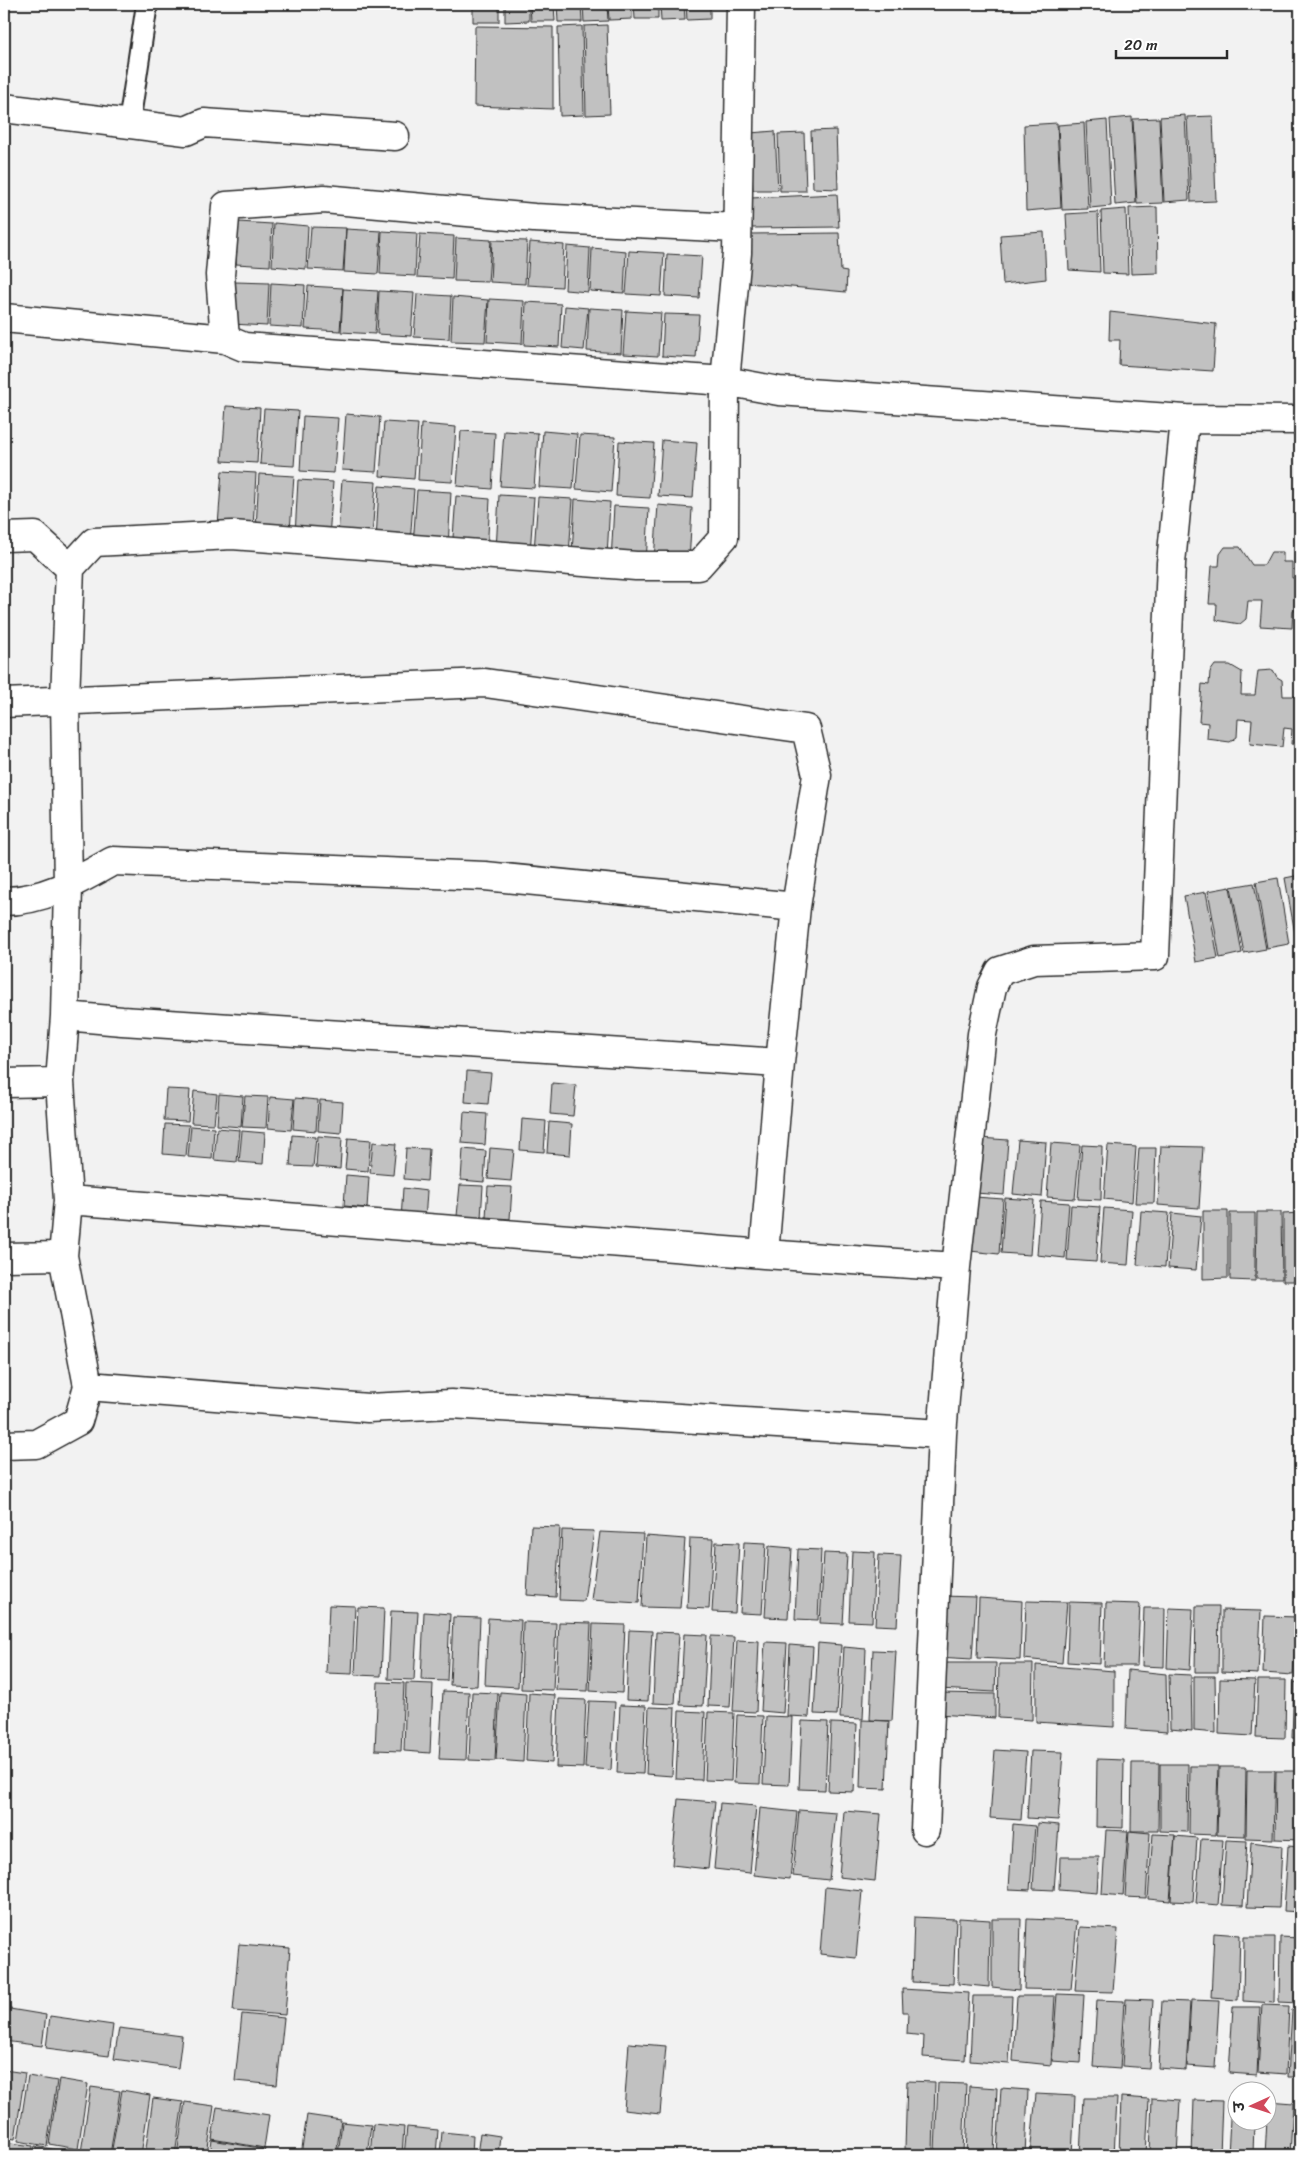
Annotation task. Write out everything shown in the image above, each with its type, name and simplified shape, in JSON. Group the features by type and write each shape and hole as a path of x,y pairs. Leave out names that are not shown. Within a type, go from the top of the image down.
{"street":[{"path":"4,1445 36,1444 78,1421 88,1386 63,1256 68,1200 60,1082 65,1016 68,886 65,699 70,568 94,542 232,535 636,566 698,566 724,537 726,381 737,253 741,4"},
{"path":"4,108 186,131 204,123 395,136"},
{"path":"225,339 220,276 226,206 324,199 534,218 736,228"},
{"path":"4,318 225,339 244,347 726,381 779,391 1185,419 1300,420"},
{"path":"924,1830 942,1434 956,1267 982,1034 992,987 1000,971 1034,960 1155,956 1170,563 1185,419"},
{"path":"4,536 34,536 70,568"},
{"path":"4,703 485,683 806,729 817,775 796,907 780,1063 764,1254"},
{"path":"4,901 23,901 68,886 113,861 485,876 796,907"},
{"path":"65,1016 122,1022 780,1063"},
{"path":"4,1083 60,1082"},
{"path":"68,1200 956,1267"},
{"path":"4,1258 63,1256"},
{"path":"88,1386 368,1408 451,1404 942,1434"}],"lane":[{"path":"129,124 147,4"}],"building":[{"path":"473,4 499,4 499,22 473,22"},
{"path":"505,4 529,4 529,21 505,22"},
{"path":"530,4 554,4 555,21 531,21"},
{"path":"557,4 581,4 582,22 558,22"},
{"path":"583,4 607,4 608,21 584,22"},
{"path":"608,4 632,4 632,19 609,20"},
{"path":"634,4 658,4 658,19 635,19"},
{"path":"660,4 684,4 685,20 661,21"},
{"path":"686,4 710,4 710,19 687,20"},
{"path":"607,25 610,114 586,115 584,26"},
{"path":"475,26 553,27 553,109 474,106"},
{"path":"582,26 584,115 560,116 558,27"},
{"path":"1185,115 1189,200 1164,202 1160,117"},
{"path":"1213,116 1216,201 1191,202 1187,117"},
{"path":"1132,117 1136,203 1115,205 1110,119"},
{"path":"1159,118 1163,203 1137,204 1133,119"},
{"path":"1107,120 1111,206 1090,208 1086,122"},
{"path":"1057,123 1061,208 1026,211 1024,125"},
{"path":"1084,123 1088,209 1062,210 1058,125"},
{"path":"836,130 838,189 813,188 811,131"},
{"path":"775,131 778,190 753,190 750,133"},
{"path":"804,133 806,191 780,191 778,134"},
{"path":"837,194 839,227 752,228 751,198"},
{"path":"1157,207 1158,273 1131,274 1129,208"},
{"path":"1126,209 1128,274 1103,273 1101,211"},
{"path":"1098,212 1100,272 1069,270 1066,214"},
{"path":"238,222 272,224 270,266 236,264"},
{"path":"274,223 308,226 306,269 272,266"},
{"path":"311,227 346,228 343,271 308,269"},
{"path":"346,229 381,231 378,274 344,272"},
{"path":"382,231 417,233 415,276 380,274"},
{"path":"1044,232 1046,279 1003,284 1000,235"},
{"path":"839,233 841,271 847,272 846,292 748,283 750,234"},
{"path":"420,234 454,236 452,279 417,277"},
{"path":"456,238 491,240 488,282 454,281"},
{"path":"492,240 527,241 525,284 490,282"},
{"path":"530,242 564,245 562,287 527,285"},
{"path":"567,246 590,248 588,292 565,290"},
{"path":"592,248 626,251 624,293 590,291"},
{"path":"629,251 664,253 661,296 626,294"},
{"path":"667,254 702,256 699,298 665,296"},
{"path":"235,282 269,283 267,326 232,324"},
{"path":"271,283 305,285 303,328 269,326"},
{"path":"308,286 343,288 340,331 305,329"},
{"path":"343,289 378,291 375,334 341,332"},
{"path":"379,291 414,293 411,336 377,334"},
{"path":"417,294 451,296 449,339 414,337"},
{"path":"453,297 488,300 485,342 451,341"},
{"path":"489,299 524,301 522,344 487,342"},
{"path":"526,302 561,304 559,347 524,345"},
{"path":"565,306 588,308 584,350 562,348"},
{"path":"589,308 623,310 621,353 587,351"},
{"path":"626,311 661,313 658,356 623,354"},
{"path":"1110,312 1216,324 1213,371 1119,365 1120,340 1109,340"},
{"path":"664,314 699,315 696,358 662,356"},
{"path":"226,406 260,408 257,463 222,461"},
{"path":"264,409 298,411 294,466 260,464"},
{"path":"346,414 380,417 376,472 342,470"},
{"path":"303,416 338,418 334,473 300,471"},
{"path":"384,422 418,424 414,479 380,476"},
{"path":"421,424 456,427 452,482 418,480"},
{"path":"461,431 495,433 492,489 457,486"},
{"path":"504,431 538,433 534,488 500,486"},
{"path":"543,431 577,434 573,489 539,487"},
{"path":"580,435 615,437 611,492 576,489"},
{"path":"662,440 697,443 693,498 658,496"},
{"path":"619,441 654,443 650,498 616,496"},
{"path":"222,471 256,473 253,528 218,526"},
{"path":"259,474 294,476 290,531 256,529"},
{"path":"298,480 333,482 329,538 295,535"},
{"path":"342,480 376,482 372,537 338,535"},
{"path":"379,486 414,489 410,544 376,542"},
{"path":"417,490 451,492 448,547 413,545"},
{"path":"499,495 534,497 530,553 496,551"},
{"path":"456,496 490,499 487,553 452,551"},
{"path":"538,497 573,499 569,554 534,551"},
{"path":"575,499 610,502 607,557 572,555"},
{"path":"658,505 692,508 689,563 654,560"},
{"path":"614,506 649,508 646,564 611,561"},
{"path":"1225,547 1240,547 1252,565 1264,565 1271,552 1283,552 1283,562 1292,562 1292,578 1300,577 1300,610 1293,610 1292,628 1260,626 1262,601 1248,601 1246,619 1240,624 1216,620 1217,604 1209,604 1212,566 1219,566 1220,554"},
{"path":"1215,665 1230,665 1242,672 1241,695 1255,695 1258,671 1273,670 1277,677 1282,680 1283,696 1299,696 1300,674 1300,745 1291,744 1292,729 1284,728 1282,747 1250,744 1252,720 1238,719 1237,737 1230,742 1207,739 1208,723 1199,722 1202,684 1209,685 1210,672"},
{"path":"1300,875 1300,944 1297,945 1285,878"},
{"path":"1278,878 1289,944 1267,948 1256,882"},
{"path":"1254,883 1266,949 1244,953 1231,887"},
{"path":"1230,887 1242,953 1220,958 1208,891"},
{"path":"1206,892 1218,958 1196,962 1184,896"},
{"path":"467,1071 491,1073 488,1104 465,1102"},
{"path":"552,1083 576,1085 573,1116 550,1114"},
{"path":"166,1089 190,1090 188,1121 164,1120"},
{"path":"194,1091 217,1094 214,1124 191,1123"},
{"path":"219,1094 243,1096 241,1127 217,1125"},
{"path":"245,1096 268,1097 266,1128 242,1127"},
{"path":"270,1097 294,1099 291,1130 268,1128"},
{"path":"295,1098 318,1100 316,1131 293,1129"},
{"path":"320,1100 343,1102 341,1133 318,1131"},
{"path":"464,1112 487,1114 485,1145 462,1143"},
{"path":"522,1119 546,1121 544,1152 520,1150"},
{"path":"549,1122 572,1124 570,1155 547,1153"},
{"path":"165,1124 189,1125 186,1156 163,1154"},
{"path":"191,1126 214,1128 212,1159 188,1157"},
{"path":"217,1128 240,1130 237,1162 214,1160"},
{"path":"242,1131 265,1133 263,1164 239,1162"},
{"path":"292,1135 316,1137 313,1167 290,1166"},
{"path":"318,1136 342,1138 340,1169 316,1167"},
{"path":"348,1138 371,1140 368,1171 345,1169"},
{"path":"979,1138 1008,1140 1004,1195 975,1193"},
{"path":"1018,1140 1046,1142 1042,1197 1013,1194"},
{"path":"373,1142 396,1144 393,1175 370,1173"},
{"path":"1051,1143 1080,1145 1075,1199 1047,1197"},
{"path":"1082,1145 1102,1146 1101,1200 1078,1199"},
{"path":"1108,1145 1136,1147 1132,1202 1104,1199"},
{"path":"1161,1146 1203,1147 1199,1208 1158,1205"},
{"path":"406,1148 429,1149 427,1181 404,1179"},
{"path":"490,1148 514,1150 511,1181 488,1179"},
{"path":"1139,1148 1156,1148 1154,1203 1135,1203"},
{"path":"463,1149 486,1151 484,1182 461,1180"},
{"path":"346,1175 369,1177 367,1208 344,1206"},
{"path":"460,1185 483,1186 481,1218 457,1216"},
{"path":"488,1186 512,1187 510,1219 486,1217"},
{"path":"403,1188 427,1191 425,1221 401,1220"},
{"path":"975,1197 1003,1199 999,1254 970,1251"},
{"path":"1005,1198 1034,1200 1030,1255 1001,1253"},
{"path":"1041,1201 1069,1203 1065,1258 1037,1255"},
{"path":"1071,1205 1100,1207 1096,1262 1067,1260"},
{"path":"1104,1208 1132,1210 1128,1265 1100,1263"},
{"path":"1141,1211 1169,1213 1165,1267 1137,1265"},
{"path":"1203,1211 1228,1211 1228,1278 1203,1279"},
{"path":"1257,1212 1281,1212 1282,1279 1256,1279"},
{"path":"1172,1213 1201,1216 1196,1270 1168,1268"},
{"path":"1230,1213 1255,1213 1255,1281 1230,1280"},
{"path":"1300,1213 1300,1281 1283,1281 1283,1214"},
{"path":"531,1526 560,1527 556,1597 527,1595"},
{"path":"562,1530 594,1531 584,1601 559,1600"},
{"path":"600,1532 643,1534 639,1603 591,1600"},
{"path":"646,1536 685,1539 680,1608 642,1607"},
{"path":"690,1538 713,1539 709,1609 687,1608"},
{"path":"716,1542 739,1543 735,1613 712,1612"},
{"path":"744,1542 766,1543 762,1614 740,1613"},
{"path":"769,1546 792,1548 788,1618 765,1617"},
{"path":"798,1549 821,1550 818,1620 795,1619"},
{"path":"852,1551 875,1552 872,1622 849,1621"},
{"path":"824,1553 847,1554 843,1624 820,1623"},
{"path":"879,1555 901,1556 897,1626 875,1625"},
{"path":"941,1596 976,1597 972,1659 937,1657"},
{"path":"979,1598 1022,1601 1020,1660 977,1658"},
{"path":"1026,1601 1067,1602 1062,1663 1024,1659"},
{"path":"1069,1602 1102,1603 1100,1664 1067,1662"},
{"path":"1106,1603 1140,1604 1137,1666 1104,1666"},
{"path":"329,1605 355,1606 352,1674 326,1673"},
{"path":"1196,1606 1219,1606 1218,1672 1195,1672"},
{"path":"358,1607 384,1608 381,1676 355,1675"},
{"path":"1144,1608 1165,1608 1164,1667 1142,1666"},
{"path":"1169,1608 1193,1609 1190,1670 1167,1668"},
{"path":"1222,1610 1261,1611 1258,1674 1222,1672"},
{"path":"391,1611 418,1612 414,1680 388,1679"},
{"path":"424,1612 450,1614 447,1681 421,1680"},
{"path":"1265,1616 1298,1617 1293,1675 1263,1673"},
{"path":"453,1617 480,1618 477,1686 450,1685"},
{"path":"488,1618 521,1620 518,1687 485,1685"},
{"path":"523,1622 556,1623 553,1690 521,1689"},
{"path":"559,1622 591,1623 588,1691 556,1690"},
{"path":"593,1624 625,1625 622,1693 590,1691"},
{"path":"629,1630 652,1631 648,1701 626,1700"},
{"path":"656,1632 679,1633 675,1704 653,1703"},
{"path":"684,1634 707,1635 703,1706 680,1705"},
{"path":"711,1636 734,1637 730,1707 708,1706"},
{"path":"1300,1639 1300,1675 1298,1675"},
{"path":"737,1640 759,1641 756,1712 733,1711"},
{"path":"765,1642 787,1643 783,1713 761,1711"},
{"path":"818,1643 841,1645 837,1715 814,1714"},
{"path":"790,1645 813,1647 809,1717 787,1716"},
{"path":"844,1647 866,1649 863,1719 840,1718"},
{"path":"873,1650 896,1651 892,1721 870,1720"},
{"path":"940,1663 996,1663 995,1692 939,1689"},
{"path":"999,1664 1033,1664 1032,1720 998,1718"},
{"path":"1036,1665 1114,1671 1114,1727 1036,1722"},
{"path":"1128,1670 1166,1674 1167,1732 1126,1729"},
{"path":"1169,1674 1191,1675 1192,1731 1170,1729"},
{"path":"1194,1676 1215,1676 1216,1733 1194,1731"},
{"path":"1220,1679 1255,1680 1252,1736 1219,1734"},
{"path":"1258,1680 1286,1680 1285,1738 1256,1737"},
{"path":"378,1682 404,1683 401,1751 375,1750"},
{"path":"1294,1682 1300,1683 1300,1738 1292,1738"},
{"path":"406,1683 433,1684 430,1753 404,1751"},
{"path":"443,1691 469,1692 466,1760 439,1759"},
{"path":"472,1692 498,1693 495,1761 469,1760"},
{"path":"500,1692 526,1694 523,1762 496,1760"},
{"path":"529,1693 555,1695 552,1763 526,1761"},
{"path":"938,1693 995,1694 995,1718 939,1714"},
{"path":"559,1699 586,1700 583,1768 556,1767"},
{"path":"589,1701 615,1702 611,1770 585,1768"},
{"path":"620,1705 646,1706 643,1774 617,1773"},
{"path":"649,1707 675,1708 672,1776 646,1774"},
{"path":"679,1711 705,1712 702,1780 676,1779"},
{"path":"708,1712 734,1713 731,1781 705,1780"},
{"path":"737,1715 763,1716 760,1784 734,1783"},
{"path":"766,1716 792,1717 789,1785 763,1784"},
{"path":"862,1720 889,1721 886,1789 860,1788"},
{"path":"802,1721 828,1722 825,1790 799,1789"},
{"path":"831,1723 857,1724 854,1792 828,1791"},
{"path":"995,1750 1026,1752 1021,1820 990,1818"},
{"path":"1031,1751 1063,1752 1058,1820 1027,1818"},
{"path":"1097,1759 1124,1760 1123,1828 1096,1827"},
{"path":"1132,1763 1159,1763 1158,1831 1131,1831"},
{"path":"1160,1764 1188,1764 1187,1832 1160,1831"},
{"path":"1190,1766 1218,1766 1216,1835 1189,1834"},
{"path":"1219,1767 1246,1767 1245,1836 1217,1835"},
{"path":"1247,1770 1275,1770 1273,1839 1246,1838"},
{"path":"1276,1771 1300,1771 1300,1840 1275,1839"},
{"path":"678,1799 715,1802 708,1869 672,1865"},
{"path":"720,1803 756,1806 750,1873 714,1869"},
{"path":"760,1808 797,1812 790,1879 754,1875"},
{"path":"799,1810 836,1813 829,1880 793,1876"},
{"path":"844,1811 881,1814 875,1881 839,1877"},
{"path":"1037,1823 1059,1825 1054,1890 1033,1889"},
{"path":"1013,1824 1035,1826 1030,1890 1009,1889"},
{"path":"1106,1830 1128,1831 1123,1896 1102,1894"},
{"path":"1129,1831 1150,1833 1146,1898 1125,1897"},
{"path":"1153,1834 1175,1835 1170,1901 1148,1899"},
{"path":"1175,1836 1197,1838 1193,1902 1171,1901"},
{"path":"1201,1839 1223,1840 1218,1905 1196,1903"},
{"path":"1226,1840 1247,1841 1243,1906 1222,1905"},
{"path":"1251,1842 1282,1846 1279,1908 1247,1907"},
{"path":"1288,1846 1300,1847 1300,1912 1284,1911"},
{"path":"1060,1857 1099,1857 1097,1893 1059,1890"},
{"path":"825,1887 862,1891 856,1958 820,1954"},
{"path":"914,1917 956,1919 953,1984 912,1982"},
{"path":"959,1918 990,1920 989,1987 958,1984"},
{"path":"992,1919 1021,1919 1019,1990 992,1987"},
{"path":"1027,1919 1077,1921 1071,1990 1024,1989"},
{"path":"1080,1927 1118,1929 1113,1992 1075,1991"},
{"path":"1214,1933 1240,1935 1238,2000 1211,1998"},
{"path":"1244,1937 1275,1937 1274,2003 1243,2001"},
{"path":"1280,1937 1300,1938 1300,2003 1279,2002"},
{"path":"239,1944 290,1948 285,2015 233,2011"},
{"path":"902,1989 969,1993 965,2060 923,2057 924,2036 907,2034 908,2012 903,2012"},
{"path":"1057,1994 1084,1995 1080,2063 1052,2061"},
{"path":"973,1996 1012,1996 1009,2064 970,2061"},
{"path":"1017,1996 1055,1996 1051,2065 1013,2061"},
{"path":"1126,1999 1153,2000 1149,2068 1122,2066"},
{"path":"1097,2000 1124,2001 1120,2069 1093,2067"},
{"path":"1191,2000 1219,2001 1215,2068 1187,2066"},
{"path":"1162,2001 1190,2002 1186,2070 1158,2068"},
{"path":"1262,2005 1289,2006 1286,2074 1258,2072"},
{"path":"1233,2007 1260,2007 1257,2075 1229,2073"},
{"path":"4,2008 46,2015 42,2046 4,2041"},
{"path":"1292,2010 1300,2010 1300,2077 1288,2077"},
{"path":"242,2014 284,2018 277,2085 235,2081"},
{"path":"50,2016 113,2025 109,2056 46,2048"},
{"path":"119,2028 182,2036 178,2068 114,2059"},
{"path":"629,2043 666,2046 660,2114 624,2110"},
{"path":"4,2070 25,2073 15,2139 4,2137"},
{"path":"28,2076 57,2081 47,2146 18,2141"},
{"path":"59,2079 88,2084 78,2149 49,2144"},
{"path":"907,2081 935,2082 933,2151 905,2149"},
{"path":"938,2083 966,2084 963,2152 935,2151"},
{"path":"969,2086 997,2088 994,2155 966,2155"},
{"path":"91,2087 120,2091 110,2155 81,2152"},
{"path":"1001,2088 1028,2090 1025,2155 997,2155"},
{"path":"122,2090 150,2095 141,2155 111,2155"},
{"path":"1036,2094 1075,2096 1072,2155 1030,2155"},
{"path":"1121,2097 1149,2099 1146,2155 1119,2155"},
{"path":"153,2098 183,2102 175,2155 145,2155"},
{"path":"1083,2098 1117,2098 1114,2155 1080,2155"},
{"path":"1152,2098 1180,2100 1177,2155 1150,2155"},
{"path":"1194,2100 1222,2101 1220,2155 1192,2155"},
{"path":"185,2102 214,2106 207,2155 177,2155"},
{"path":"1276,2102 1293,2103 1290,2155 1265,2155 1266,2132 1276,2132"},
{"path":"1298,2103 1300,2103 1300,2155 1295,2155"},
{"path":"217,2107 269,2115 264,2148 212,2139"},
{"path":"307,2115 341,2120 336,2155 301,2155"},
{"path":"342,2122 371,2125 367,2155 338,2155"},
{"path":"373,2124 404,2127 402,2155 370,2155"},
{"path":"407,2127 438,2130 436,2155 404,2155"},
{"path":"442,2132 473,2135 472,2155 440,2155"},
{"path":"1229,2132 1254,2132 1253,2155 1228,2155"},
{"path":"480,2133 500,2136 498,2155 477,2155"},
{"path":"212,2140 265,2149 264,2155 210,2155"},
{"path":"4,2142 33,2146 32,2155 4,2155"},
{"path":"35,2146 63,2151 63,2155 33,2155"},
{"path":"670,2153 698,2154 698,2155 670,2155"},
{"path":"900,2153 929,2155 900,2155"}]}
